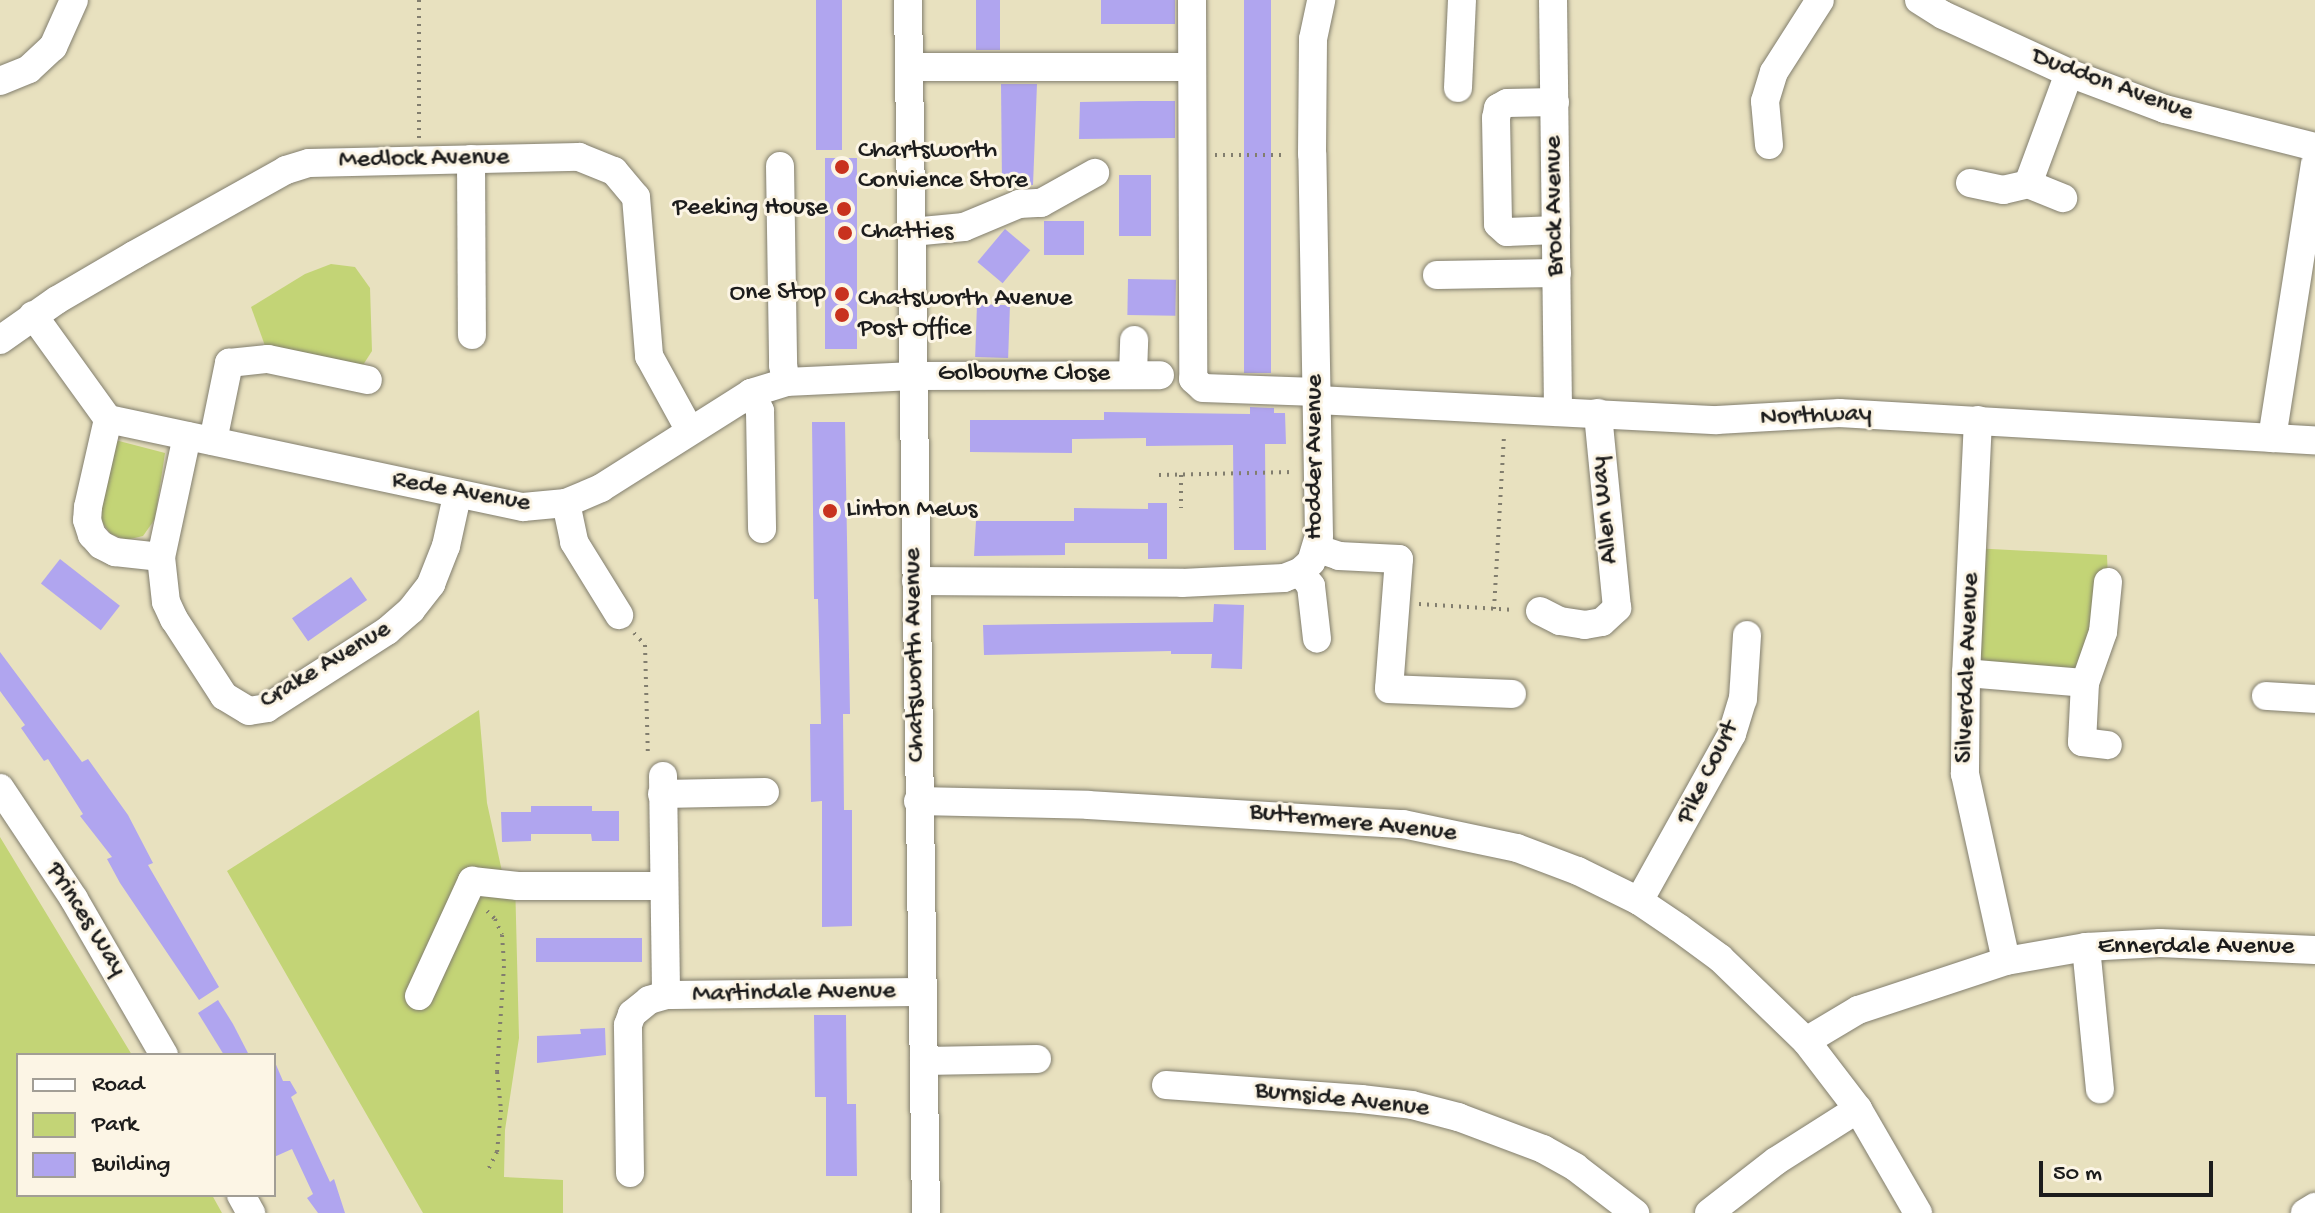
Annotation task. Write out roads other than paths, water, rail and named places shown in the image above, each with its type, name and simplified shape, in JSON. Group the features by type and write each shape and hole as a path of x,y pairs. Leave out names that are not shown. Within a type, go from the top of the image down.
{"street":[{"path":"0,81 29,69 53,47 74,0"},
{"name":"Chatsworth Avenue","path":"908,0 926,1213"},
{"name":"Northway","path":"1192,0 1193,379 1203,388 1504,411 1717,420 1818,412 2315,440"},
{"name":"Hodder Avenue","path":"916,581 1182,583 1284,578 1300,572 1318,549 1312,154 1313,39 1321,0"},
{"path":"1458,88 1462,0"},
{"name":"Brock Avenue","path":"1553,0 1558,412"},
{"path":"1769,145 1765,101 1774,72 1820,0"},
{"name":"Duddon Avenue","path":"1919,0 1957,22 2069,73 2165,109 2315,147"},
{"path":"911,67 1191,67"},
{"path":"2028,184 2069,73"},
{"path":"1555,102 1507,103 1498,108 1496,118 1498,224 1507,232 1556,230"},
{"name":"Medlock Avenue","path":"0,340 33,315 286,170 309,163 579,157 598,162 627,182 636,197 640,215 644,333 649,356 689,429"},
{"path":"471,159 472,335"},
{"path":"2272,438 2315,164"},
{"path":"780,166 783,365 786,382"},
{"path":"912,232 964,227 998,211 1041,203 1095,173"},
{"path":"1970,183 2003,190 2028,184 2063,198"},
{"path":"1437,275 1557,273"},
{"path":"33,315 108,419 88,507 92,535 101,545 115,552 161,557"},
{"name":"Golbourne Close","path":"914,376 1146,375 1134,340"},
{"name":"Crake Avenue","path":"368,380 268,359 229,363 161,557 166,602 224,696 249,711 267,708 387,631 411,610 431,584 441,559 457,496"},
{"name":"Rede Avenue","path":"108,419 457,496 523,507 566,503 613,481 689,429 751,393 786,382 914,376"},
{"path":"751,393 760,411 762,529"},
{"name":"Allen Way","path":"1540,611 1560,621 1585,625 1602,622 1617,608 1598,413"},
{"name":"Silverdale Avenue","path":"1978,420 1966,673 1965,774 2006,961"},
{"path":"566,503 574,542 619,615"},
{"path":"1318,549 1339,556 1399,559 1389,689 1512,694"},
{"path":"1300,572 1311,586 1317,639"},
{"path":"2108,582 2103,632 2085,683 2082,742 2108,745"},
{"name":"Pike Court","path":"1639,901 1710,780 1732,734 1743,699 1747,635"},
{"path":"1966,673 2085,683"},
{"path":"2266,696 2315,699"},
{"name":"Martindale Avenue","path":"666,995 663,785 765,792"},
{"name":"Princes Way","path":"0,788 74,899 163,1053"},
{"name":"Buttermere Avenue","path":"918,801 1088,805 1403,824 1517,848 1639,901 1720,958 1806,1041 1858,1109 1918,1213"},
{"path":"419,996 472,881 518,886 664,886"},
{"name":"Ennerdale Avenue","path":"1806,1041 1858,1010 2006,961 2086,947 2199,943 2315,950"},
{"path":"2086,947 2100,1089"},
{"name":"Martindale Avenue","path":"630,1173 628,1025 640,1006 666,995 922,992"},
{"path":"924,1061 1037,1059"},
{"name":"Burnside Avenue","path":"1166,1085 1361,1099 1412,1105 1458,1117 1543,1149 1604,1188 1635,1213"},
{"path":"1709,1213 1776,1161 1858,1109"},
{"path":"2305,1213 2315,1207"}],"place":[{"name":"Chartsworth Convience Store","path":"842,167"},
{"name":"Peeking House","path":"844,209"},
{"name":"Chatties","path":"845,233"},
{"name":"One Stop","path":"842,294"},
{"name":"Chatsworth Avenue Post Office","path":"842,315"},
{"name":"Linton Mews","path":"830,511"}]}
